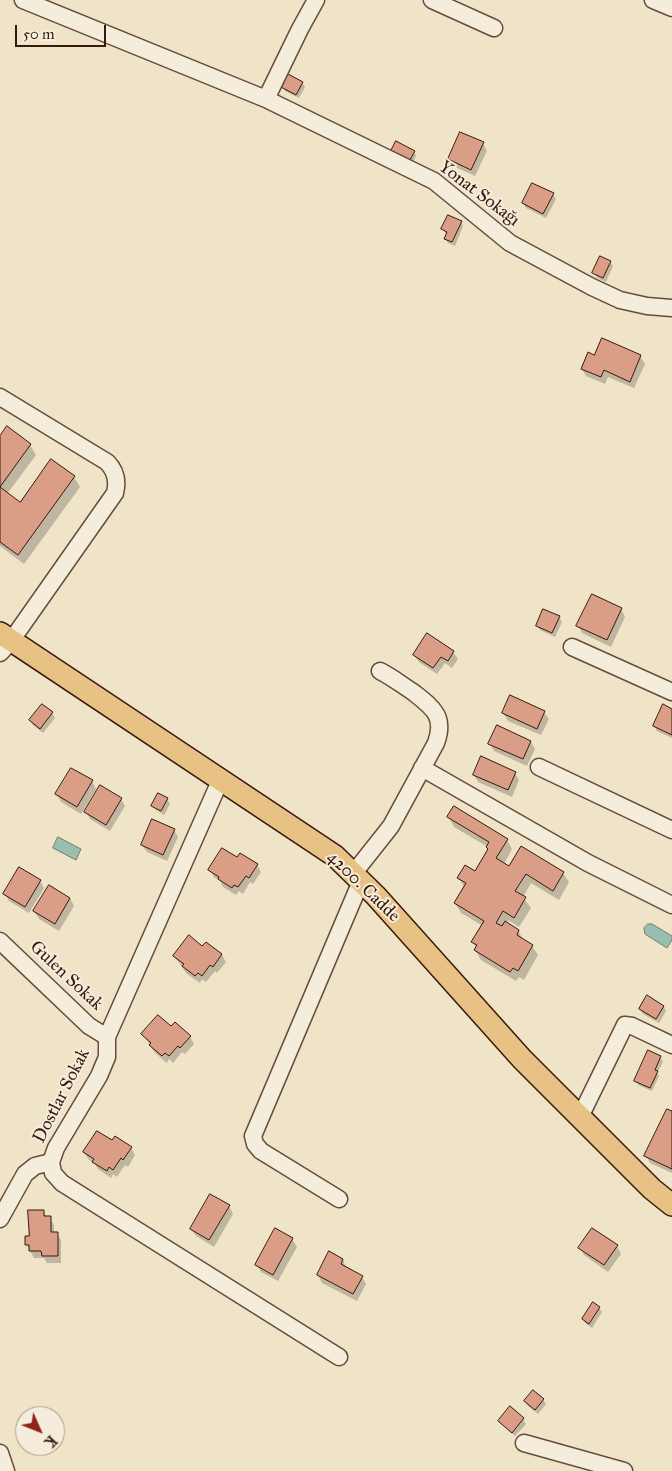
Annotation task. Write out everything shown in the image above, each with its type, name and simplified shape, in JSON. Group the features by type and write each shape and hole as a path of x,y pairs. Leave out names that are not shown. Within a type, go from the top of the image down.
{"main road":[{"name":"4200. Cadde","path":"4,642 335,856 376,896 522,1059 652,1189 672,1205"}],"street":[{"name":"Yonat Sokağı","path":"23,0 266,99 434,181 510,243 592,287 620,300 647,306 672,308"},
{"path":"266,99 316,0"},
{"path":"652,0 672,8"},
{"path":"441,2 494,28"},
{"path":"0,397 107,462 114,471 117,482 115,493 4,642"},
{"path":"572,647 672,692"},
{"path":"339,1199 261,1151 255,1144 253,1136 357,877 391,826 438,736 440,728 438,716 432,706 380,671"},
{"path":"539,767 672,830"},
{"path":"422,768 588,863 672,905"},
{"name":"Dostlar Sokak","path":"220,781 107,1037 107,1057 99,1076 56,1148 51,1162 53,1173 62,1183 339,1357"},
{"name":"Gulen Sokak","path":"0,941 89,1026 107,1037"},
{"path":"580,1117 625,1025 632,1026 672,1045"},
{"path":"0,1219 25,1174 35,1166 51,1162"},
{"path":"524,1443 624,1471"},
{"path":"0,1453 6,1471"}],"shaded area":[{"path":"58,837 81,849 76,860 53,848"},
{"path":"648,924 652,924 672,936 672,940 667,948 645,934 644,928"}],"building":[{"path":"288,74 303,82 296,95 281,87"},
{"path":"460,132 484,142 471,170 448,159"},
{"path":"396,141 415,151 407,165 389,155"},
{"path":"532,183 554,193 543,214 522,203"},
{"path":"448,215 462,221 452,242 444,239 447,232 441,229"},
{"path":"600,256 611,261 603,278 592,273"},
{"path":"602,338 641,355 630,382 604,370 601,377 581,369 588,352 594,355"},
{"path":"7,426 31,444 0,487 0,436"},
{"path":"51,459 75,476 18,555 0,542 0,487 20,502"},
{"path":"592,594 622,608 607,640 576,626"},
{"path":"543,609 560,616 552,633 536,626"},
{"path":"427,633 454,651 448,661 441,657 433,668 413,655"},
{"path":"510,695 545,711 537,729 502,713"},
{"path":"42,704 53,712 40,729 29,720"},
{"path":"663,704 672,709 672,735 653,726"},
{"path":"497,725 531,741 523,759 488,744"},
{"path":"481,756 516,772 508,790 473,775"},
{"path":"71,768 93,780 77,807 55,794"},
{"path":"100,785 122,798 106,825 84,812"},
{"path":"158,793 168,798 161,811 151,806"},
{"path":"454,806 508,839 496,858 509,866 521,846 564,872 553,891 526,874 515,891 526,897 514,918 503,911 496,923 502,926 505,921 519,930 517,935 533,945 518,971 513,968 510,972 474,950 477,945 471,942 484,921 454,903 466,883 457,878 465,865 475,871 488,849 486,847 489,842 447,817"},
{"path":"152,819 175,829 163,855 141,845"},
{"path":"222,848 237,857 240,853 258,864 249,878 246,876 238,887 234,885 232,888 208,870"},
{"path":"19,867 41,880 25,907 3,894"},
{"path":"49,885 70,898 55,924 33,911"},
{"path":"189,935 202,946 206,942 222,954 213,967 210,965 202,976 198,973 195,976 173,956"},
{"path":"647,995 664,1006 656,1019 639,1009"},
{"path":"158,1015 171,1026 175,1022 191,1036 169,1056 165,1053 162,1056 149,1045 151,1043 141,1034"},
{"path":"648,1050 661,1056 655,1070 658,1071 650,1088 634,1081"},
{"path":"667,1109 672,1111 672,1169 644,1156"},
{"path":"97,1131 112,1140 115,1136 132,1147 113,1170 109,1167 107,1171 92,1162 94,1159 83,1152"},
{"path":"210,1194 230,1205 209,1240 190,1229"},
{"path":"28,1210 44,1210 44,1216 51,1216 51,1232 58,1232 58,1256 42,1256 41,1251 29,1251 29,1245 25,1245 25,1236 29,1236"},
{"path":"275,1228 293,1238 273,1275 255,1265"},
{"path":"592,1228 618,1245 604,1265 578,1248"},
{"path":"329,1251 343,1259 341,1264 363,1276 353,1294 317,1275"},
{"path":"593,1302 600,1307 589,1324 582,1319"},
{"path":"533,1390 544,1399 535,1410 524,1401"},
{"path":"510,1406 524,1418 512,1433 498,1421"}]}
